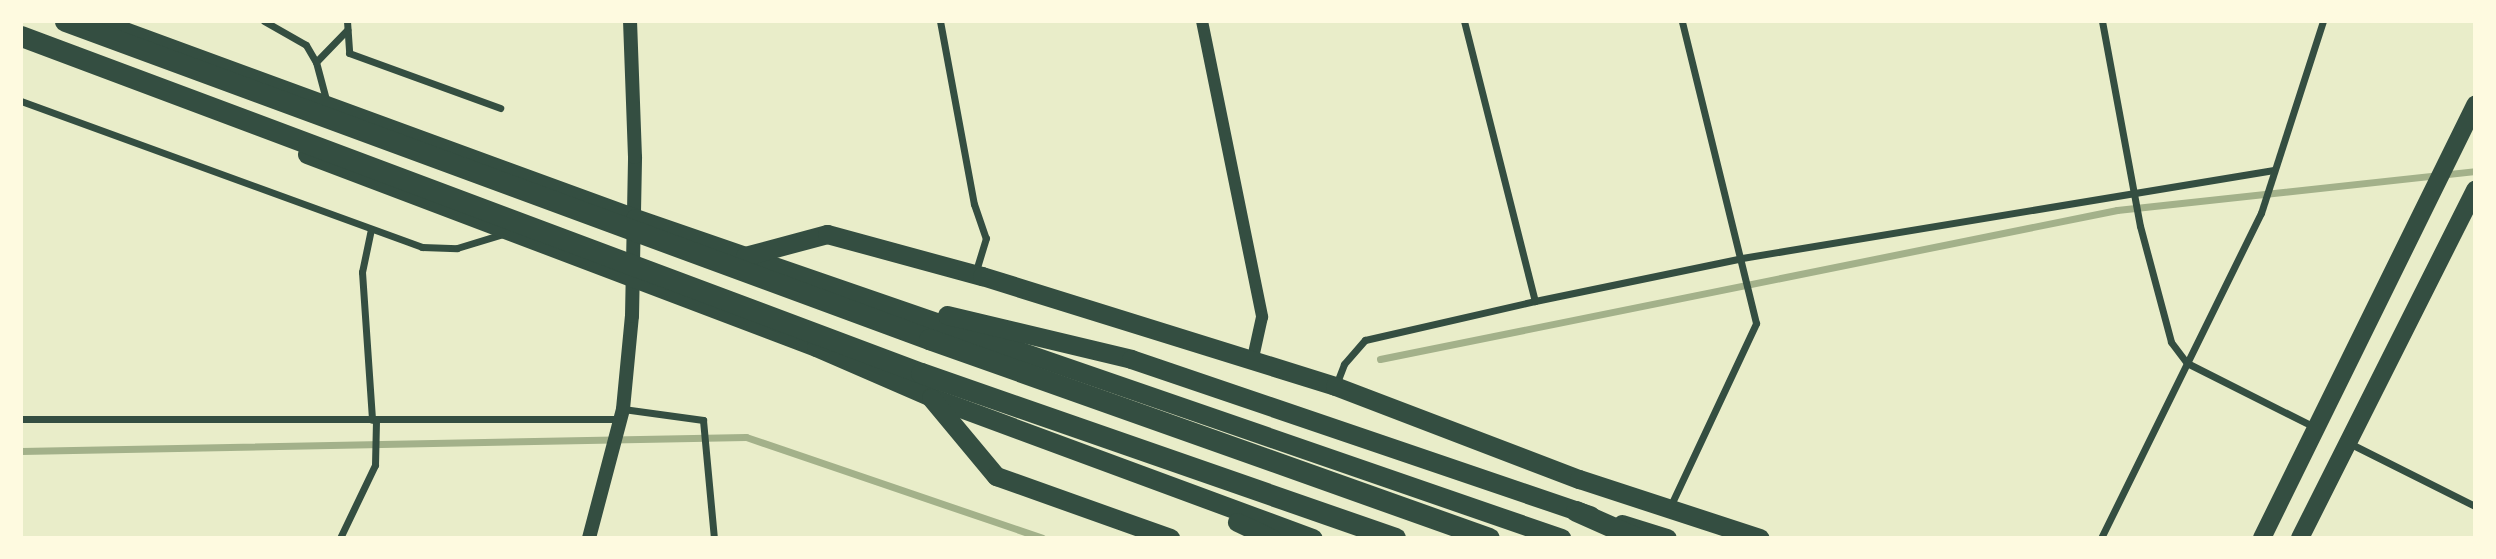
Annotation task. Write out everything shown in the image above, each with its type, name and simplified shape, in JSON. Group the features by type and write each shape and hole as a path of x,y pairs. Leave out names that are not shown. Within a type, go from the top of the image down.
{"highway":[{"path":"65,21 929,340 1489,538"},
{"path":"97,21 635,218 1561,538"},
{"path":"21,36 921,373 1395,538"},
{"path":"21,44 816,347 931,397 1314,538"},
{"path":"745,256 827,234 974,274 1253,358 1335,386 1580,480 1760,538"},
{"path":"834,287 1131,359 1576,511 1667,538"},
{"path":"931,397 996,476 1170,538"},
{"path":"1142,475 1272,538"},
{"path":"1576,511 1637,538"}],"main road":[{"path":"589,538 622,414 634,279 630,21"},
{"path":"2262,538 2475,104"},
{"path":"2300,538 2475,190"}],"street":[{"path":"264,21 306,45 316,62 327,105"},
{"path":"347,21 349,53 500,108"},
{"path":"940,21 974,204 985,238 974,274"},
{"path":"1202,21 1262,317 1253,358"},
{"path":"1464,21 1535,301"},
{"path":"1669,508 1748,347 1756,323 1682,21"},
{"path":"2102,21 2140,226 2171,342 2187,363 2317,429"},
{"path":"2101,538 2261,213 2323,24 2330,21"},
{"path":"316,62 347,30"},
{"path":"21,101 434,250 457,248 510,232"},
{"path":"1335,386 1343,364 1366,341 1535,301 1742,258 2274,170"},
{"path":"340,538 376,456 362,272 371,229"},
{"path":"21,419 374,420 622,414 703,420 704,457 714,538"},
{"path":"2348,443 2475,506"}],"waterway":[{"path":"1380,359 2117,210 2475,171"},
{"path":"21,451 746,437 1042,538"}]}
